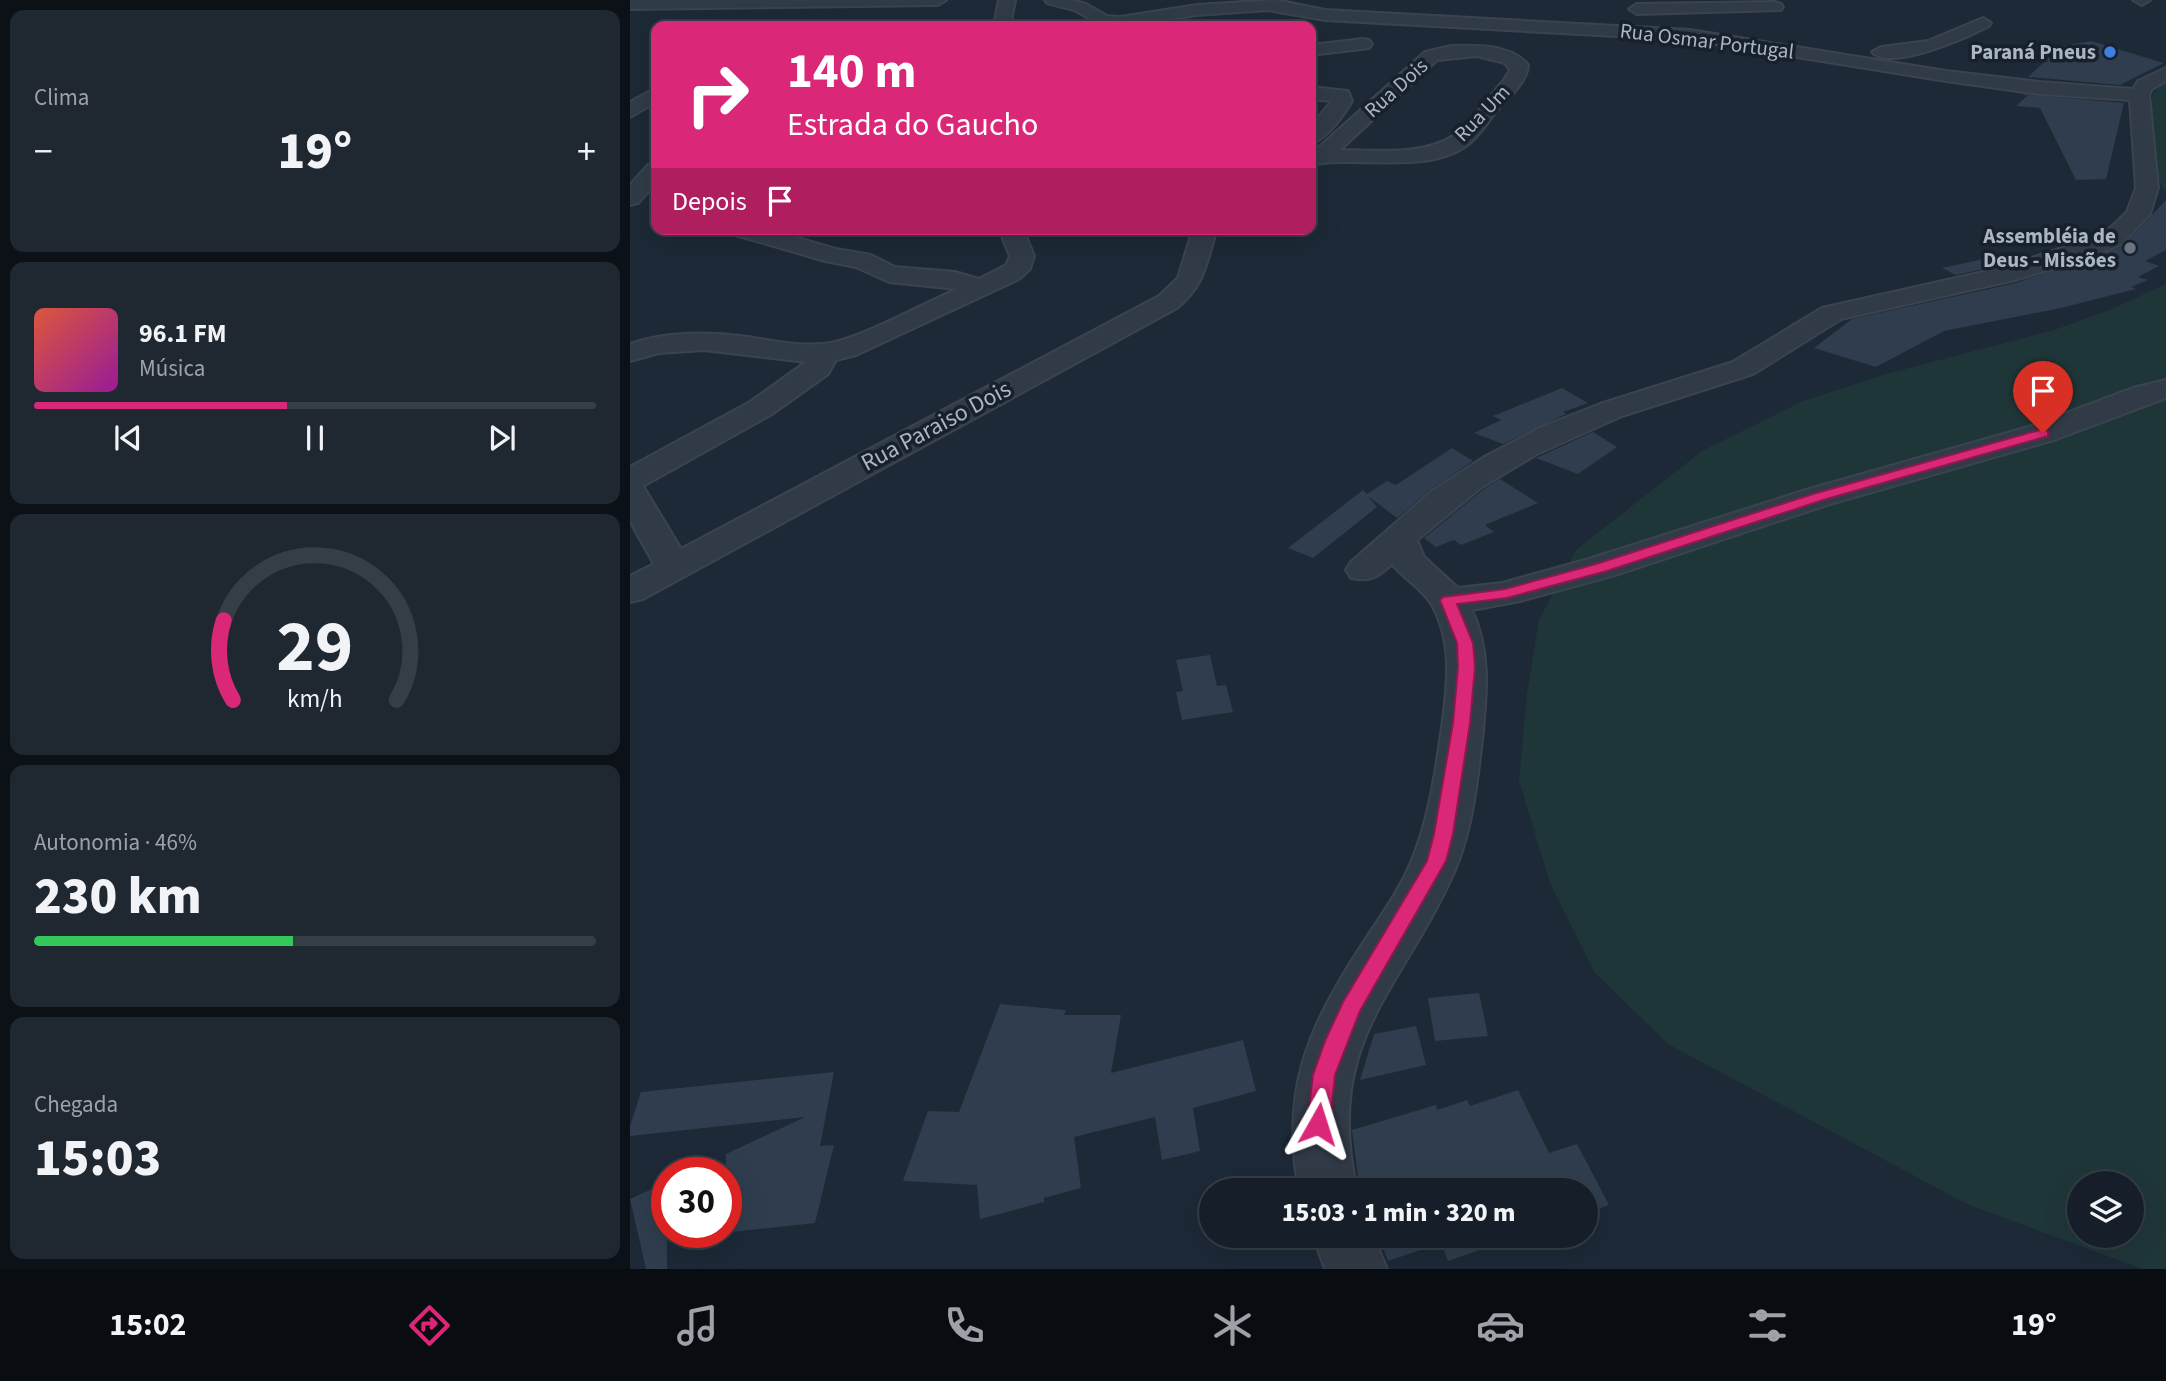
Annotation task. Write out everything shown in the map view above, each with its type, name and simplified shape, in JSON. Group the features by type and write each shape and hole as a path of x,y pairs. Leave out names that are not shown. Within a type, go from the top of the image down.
{"street":[{"path":"630,4 733,10 938,0"},
{"path":"1003,21 1007,0"},
{"name":"Rua Osmar Portugal","path":"1054,0 1080,7 1109,21"},
{"path":"1232,21 1272,6"},
{"name":"Rua Osmar Portugal","path":"1129,21 1197,9 1272,6 1325,15 1403,8 1681,34 1969,79 2139,95"},
{"path":"1626,9 1775,6"},
{"path":"1403,8 1529,8"},
{"path":"1756,44 1858,51 1909,51 1937,45 1983,23"},
{"path":"1316,49 1363,44"},
{"name":"Rua Dois","path":"1316,150 1431,56 1450,51 1484,52"},
{"name":"Rua Um","path":"1316,152 1418,153 1459,142 1520,70 1518,63 1512,59 1484,52"},
{"path":"1326,1178 1318,1138 1324,1075 1350,1008 1436,861 1444,834 1461,723 1466,667 1465,643 1422,570 1414,523 1469,482 1518,451 1609,411 1748,366 1822,315 2006,275 2113,239 2138,214 2147,188 2139,95 2143,87 2166,73"},
{"path":"1316,93 1341,95 1342,101 1316,147"},
{"path":"630,111 651,97"},
{"path":"630,198 651,162"},
{"path":"761,235 834,256 862,260 882,272 896,276 955,281 984,288"},
{"path":"630,353 660,345 704,342 798,354 824,353 856,345 1010,274 1021,262 1021,250 1015,235"},
{"name":"Rua Paraiso Dois","path":"630,591 1168,302 1184,289 1196,270 1204,235"},
{"path":"630,481 761,408 818,368 824,353"},
{"path":"1364,570 1422,570 1479,599 1507,593 1602,567 1818,497 2043,433 2144,394 2166,389"},
{"path":"630,491 674,567"},
{"path":"1348,1248 1356,1269"}],"green space":[{"path":"2166,81 2166,191 2153,159 2150,114 2154,93"},
{"path":"2166,284 2166,1269 2142,1269 2085,1248 2144,1248 2144,1171 2067,1171 2067,1241 1967,1204 1668,1044 1595,973 1550,883 1519,781 1527,694 1539,620 1576,550 1702,451 1803,401 1886,374 2054,330 2112,309"}],"building":[{"path":"2091,41 2164,63 2120,85 2028,77 2061,46"},
{"path":"2022,94 2124,103 2106,179 2076,180 2040,108 2016,106 2027,96"},
{"path":"2166,200 2166,250 2145,261 2159,266 2138,277 2148,280 2131,287 2136,289 2061,308 1944,331 1876,367 1814,348 1852,319 2016,283 2123,246"},
{"path":"1993,257 2006,264 1956,275 1942,268"},
{"path":"1562,388 1588,403 1563,412 1566,414 1503,444 1474,433 1501,420 1493,416"},
{"path":"1593,432 1617,447 1578,474 1536,458"},
{"path":"1452,448 1473,461 1431,489 1397,518 1368,496 1377,507 1313,558 1288,548 1363,490 1367,494 1387,481 1396,485"},
{"path":"1500,479 1538,503 1485,525 1494,532 1461,545 1454,540 1436,547 1424,538 1484,489"},
{"path":"1210,655 1217,686 1226,685 1233,712 1182,720 1176,692 1183,691 1176,660"},
{"path":"1479,993 1488,1036 1435,1041 1428,998"},
{"path":"1000,1004 1066,1010 1064,1015 1121,1015 1111,1073 1243,1040 1256,1091 1193,1108 1200,1151 1162,1160 1155,1117 1074,1137 1081,1188 1044,1198 1044,1202 980,1219 977,1185 903,1181 928,1111 959,1112"},
{"path":"1416,1026 1426,1065 1360,1080 1374,1034"},
{"path":"834,1072 820,1146 834,1145 815,1223 742,1231 742,1157 726,1157 726,1154 805,1117 630,1136 630,1126 641,1092"},
{"path":"1518,1090 1549,1153 1577,1144 1595,1178 1358,1178 1352,1130 1436,1105 1437,1110 1467,1100 1470,1106"},
{"path":"1598,1184 1609,1205 1598,1209"},
{"path":"651,1189 651,1248 667,1248 667,1269 646,1269 630,1199"},
{"path":"1383,1248 1426,1248 1388,1261"},
{"path":"1443,1248 1486,1248 1448,1261"}],"place":[{"name":"Paraná Pneus","path":"2110,52"},
{"name":"Assembléia de Deus - Missões","path":"2130,248"}],"route":[{"path":"1318,1124 1324,1075 1350,1008 1422,889 1436,861 1444,834 1461,723 1466,667 1465,643 1448,600 1479,599 1602,567 1818,497 2043,433"}]}
